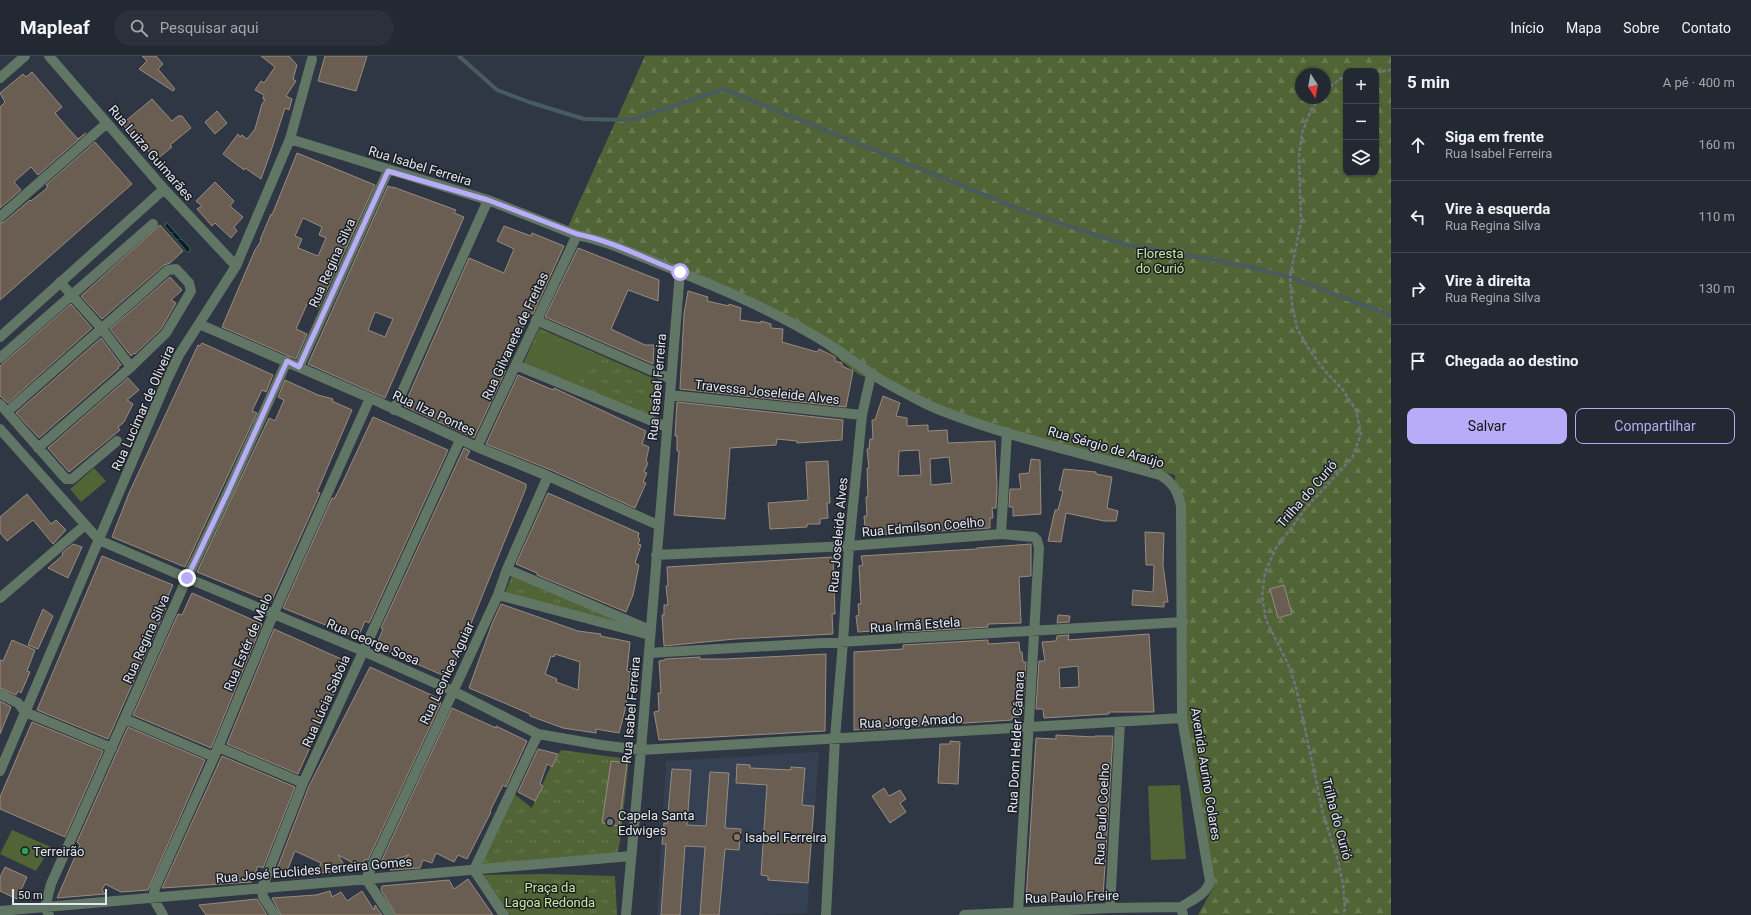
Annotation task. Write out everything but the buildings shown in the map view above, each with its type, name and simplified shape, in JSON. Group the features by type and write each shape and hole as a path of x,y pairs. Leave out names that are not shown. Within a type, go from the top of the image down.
{"street":[{"path":"0,78 25,56"},
{"name":"Rua Luiza Guimarães","path":"49,56 164,189 236,266"},
{"name":"Rua Lucimar de Oliveira","path":"0,771 167,380 179,355 236,266 290,139 312,58"},
{"path":"0,216 107,123"},
{"name":"Rua Isabel Ferreira","path":"290,139 388,171 488,200 680,272 626,915"},
{"name":"Rua Regina Silva","path":"299,367 388,171"},
{"path":"0,337 164,189"},
{"path":"394,410 488,200"},
{"path":"0,358 153,224"},
{"name":"Rua Gilvanete de Freitas","path":"477,448 577,234"},
{"path":"38,448 132,367 170,328 191,291 189,283 176,269 168,270 102,329 3,408 38,448 66,480 69,480 117,441"},
{"path":"680,272 793,322 847,356 871,374"},
{"path":"60,282 102,329 132,367"},
{"path":"536,320 671,378"},
{"name":"Rua Ilza Pontes","path":"199,324 370,398 477,448 548,476 658,525"},
{"name":"Rua Regina Silva","path":"47,911 51,884 187,578 287,361"},
{"path":"516,365 667,428"},
{"name":"Rua Joseleide Alves","path":"826,915 835,738 849,546 862,415 871,374"},
{"name":"Rua Sérgio de Araújo","path":"871,374 939,410 1007,432 1160,475 1173,484 1181,506 1182,622"},
{"name":"Travessa Joseleide Alves","path":"670,395 862,415"},
{"name":"Rua Estér de Melo","path":"153,898 158,882 214,757 273,614 370,398"},
{"path":"0,429 99,540"},
{"path":"1001,534 1007,432"},
{"name":"Rua Lúcia Sabóia","path":"262,888 303,783 460,440"},
{"name":"Rua Leonice Aguiar","path":"366,879 498,595 507,569 548,476"},
{"path":"0,598 85,525"},
{"name":"Rua Edmílson Coelho","path":"656,555 849,546 1001,534 1034,537 1037,540 1039,548 1038,572"},
{"name":"Rua George Sosa","path":"99,540 363,651 453,691 538,734 641,750"},
{"path":"507,569 650,633"},
{"name":"Rua Dom Helder Câmara","path":"1018,912 1038,572"},
{"path":"498,595 650,633"},
{"name":"Rua Irmã Estela","path":"649,654 1182,622"},
{"name":"Avenida Aurino Colares","path":"1182,622 1182,718 1210,881 1201,895 1182,911"},
{"path":"0,694 18,703 25,712 112,748"},
{"name":"Rua Jorge Amado","path":"641,750 1182,718"},
{"path":"125,719 214,757"},
{"name":"Rua Paulo Coelho","path":"1110,908 1120,722"},
{"path":"504,915 474,870 538,734"},
{"path":"218,747 303,783"},
{"name":"Rua José Euclides Ferreira Gomes","path":"0,911 47,911 153,898 631,856"},
{"path":"366,879 390,915"},
{"path":"262,888 263,897 275,915"},
{"path":"153,898 164,915"},
{"name":"Rua Paulo Freire","path":"964,915 1110,908 1182,911"}],"path":[{"path":"1379,72 1391,70"},
{"path":"1331,86 1343,77"},
{"name":"Trilha do Curió","path":"1316,104 1311,110 1302,133 1300,157 1301,222 1290,277 1292,304 1297,328 1310,351 1325,371 1343,390 1356,410 1361,434 1352,458 1306,508 1276,548 1265,572 1262,596 1266,620 1288,664 1296,688 1323,813 1344,884 1345,909 1343,915"}],"shaded area":[{"name":"Isabel Ferreira","path":"819,752 807,913 758,915 657,915 666,761"}],"green space":[{"name":"Floresta do Curió","path":"645,56 1391,56 1391,915 1198,915 1213,888 1184,712 1175,475 979,424 858,374 798,326 567,229"},
{"path":"539,328 657,380 653,420 523,364"},
{"path":"541,333 591,356 578,384 528,362"},
{"path":"94,468 106,481 81,502 70,489"},
{"path":"512,575 628,624 505,593"},
{"path":"561,750 629,759 620,842 616,860 479,866 513,793 532,808 548,772"},
{"path":"1180,785 1186,859 1151,860 1148,786"},
{"name":"Terreirão","path":"12,830 51,847 36,871 0,854"},
{"name":"Praça da Lagoa Redonda","path":"545,874 615,876 617,915 510,915 483,875"},
{"path":"547,879 572,915 518,915 511,903"}],"water":[{"path":"166,222 190,248 190,252 187,252 165,226"}],"waterway":[{"path":"459,56 497,90 529,102 584,119 630,120 724,89 1019,209 1123,244 1246,266 1290,277 1391,316"}],"place":[{"name":"Capela Santa Edwiges","path":"610,822"},
{"name":"Isabel Ferreira","path":"737,837"},
{"name":"Terreirão","path":"25,851"}],"route":[{"path":"187,578 287,361 299,367 388,171 488,200 680,272"}]}
